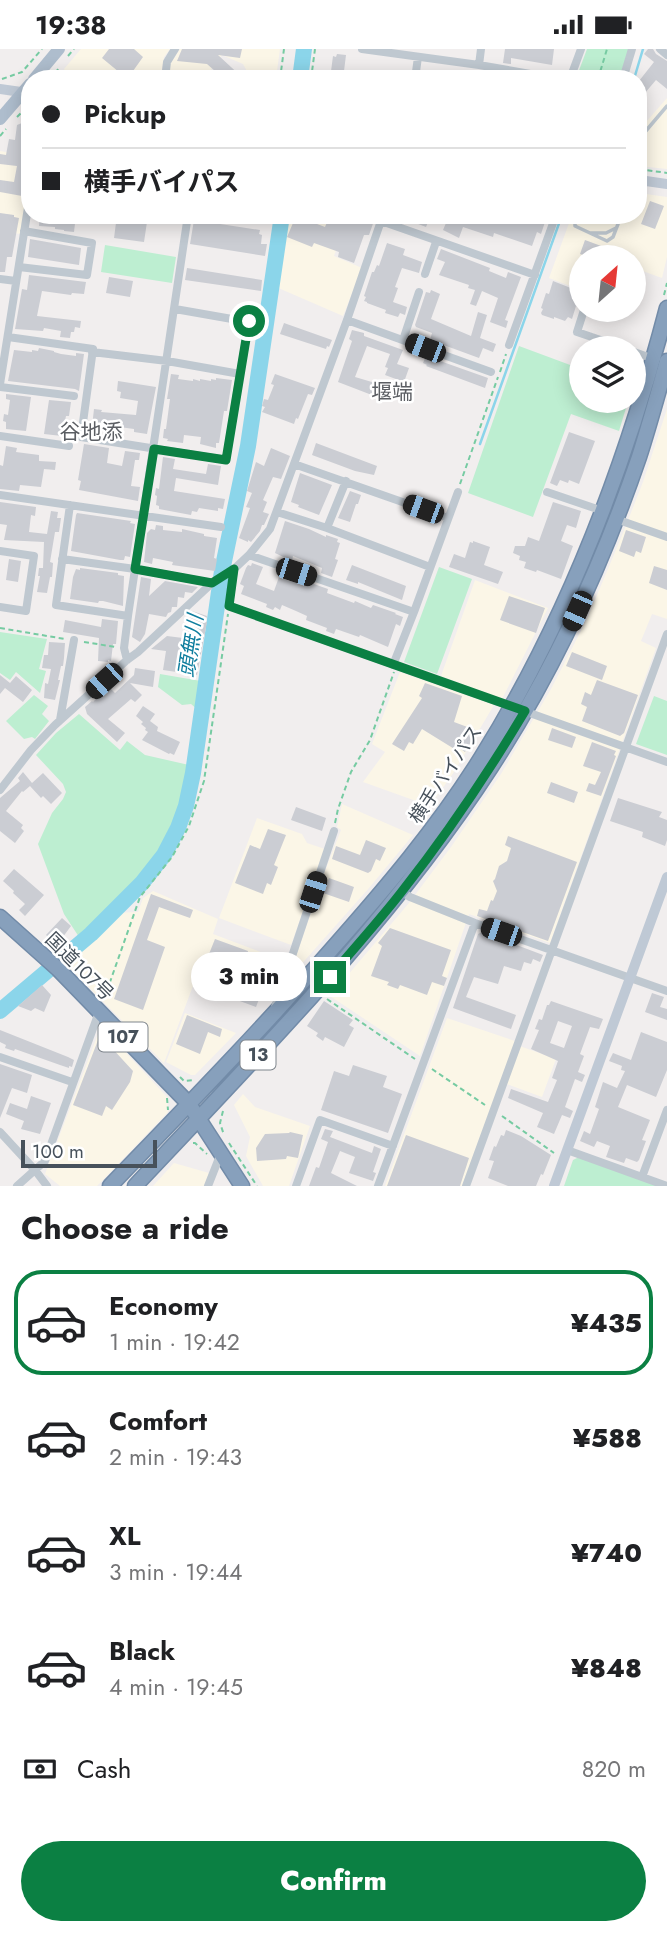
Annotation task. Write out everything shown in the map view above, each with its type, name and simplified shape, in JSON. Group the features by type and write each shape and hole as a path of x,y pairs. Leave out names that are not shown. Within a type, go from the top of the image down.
{"highway":[{"name":"横手バイパス","path":"198,1119 318,991 402,892 464,808 518,709 566,634 616,519 639,456 660,360 665,303"},
{"name":"横手バイパス","path":"189,1104 393,881 518,709 603,511 660,360"},
{"name":"国道107号","path":"0,917 46,957 189,1104"},
{"path":"189,1104 219,1158 242,1186"},
{"name":"13","path":"110,1186 189,1104"},
{"name":"13","path":"135,1186 198,1119"}],"main road":[{"path":"44,70 63,53"},
{"path":"0,119 21,96"}],"street":[{"path":"166,70 167,62 175,49"},
{"path":"362,49 508,70"},
{"path":"479,65 481,49"},
{"path":"574,70 581,49"},
{"path":"626,70 632,49"},
{"path":"660,49 667,55"},
{"path":"416,70 418,57"},
{"path":"1,84 21,89"},
{"path":"647,181 667,184"},
{"path":"25,224 0,386 74,396"},
{"path":"127,660 124,648 128,616 187,224"},
{"path":"0,790 60,720 212,583 234,569 270,529 380,224"},
{"path":"396,224 436,242 535,275"},
{"path":"509,345 553,224"},
{"path":"19,267 87,275 92,243 24,231"},
{"path":"425,274 436,242"},
{"path":"0,279 16,281"},
{"path":"403,340 419,292"},
{"path":"0,309 12,311"},
{"path":"93,352 81,437 226,460 249,321 175,309"},
{"path":"347,320 491,372"},
{"path":"579,322 576,331 590,336"},
{"path":"8,337 240,374"},
{"path":"0,436 69,446"},
{"path":"295,464 449,518"},
{"path":"327,528 346,481"},
{"path":"395,665 458,492"},
{"path":"547,492 603,511"},
{"path":"0,495 220,527"},
{"path":"70,505 56,605 128,616"},
{"path":"277,512 430,567"},
{"path":"616,519 667,537"},
{"path":"0,551 34,556 26,611 0,607"},
{"path":"249,555 414,612"},
{"path":"62,559 212,583"},
{"path":"234,569 229,606 667,762"},
{"path":"466,1186 667,634"},
{"path":"60,720 74,640"},
{"path":"272,1014 334,831"},
{"path":"554,1186 667,877"},
{"path":"402,892 475,923 667,991"},
{"path":"379,1186 475,923"},
{"path":"17,1186 44,1161 99,1012"},
{"path":"0,1057 72,1082"},
{"path":"642,1177 667,1110"},
{"path":"296,1186 320,1120 393,1146"},
{"path":"0,1132 47,1186"},
{"path":"567,1150 667,1186"},
{"path":"208,1186 219,1158"}],"lane":[{"path":"647,130 667,106"},
{"path":"575,224 575,226 605,241 610,241 617,226 606,233 590,233"}],"path":[{"path":"24,70 42,49"},
{"path":"63,53 74,49"},
{"path":"281,70 284,49"},
{"path":"312,70 315,49"},
{"path":"601,70 607,49"},
{"path":"58,70 60,66"},
{"path":"1,84 21,73"},
{"path":"0,136 21,113"},
{"path":"647,170 667,173"},
{"path":"665,303 667,283"},
{"path":"458,492 509,345"},
{"path":"99,1012 140,897 178,847 189,826 204,781 229,606"},
{"path":"0,628 124,648"},
{"path":"334,831 338,809 351,772 370,740 395,665"},
{"path":"324,997 423,1064"},
{"path":"174,1072 184,1080 196,1080"},
{"path":"167,1097 168,1112"},
{"path":"186,1144 195,1143 219,1158"}],"shaded area":[{"path":"81,49 170,49 164,57 162,70 64,69"},
{"path":"180,49 280,49 277,70 246,70 243,64 222,55 211,70 169,70"},
{"path":"667,98 667,169 647,167 647,121"},
{"path":"0,151 21,154 22,224 20,234 0,231"},
{"path":"647,194 667,197 667,257 662,278 646,272 646,245 569,245 569,286 549,278 569,224 647,224"},
{"path":"285,224 345,224 334,256 362,268 343,316 276,287"},
{"path":"667,409 667,619 652,614 641,641 656,648 550,943 469,914 420,1056 330,996 409,903 451,847 501,774 551,689 587,619 623,533"},
{"path":"475,580 548,608 502,699 441,676"},
{"path":"400,672 494,705 430,806 363,782 385,752 372,744"},
{"path":"342,804 413,835 298,968 293,965 341,830 337,827"},
{"path":"257,818 302,834 307,843 325,849 291,945 219,918"},
{"path":"153,891 218,919 213,934 285,961 274,990 202,962 164,1063 64,962 115,913 138,912 143,898"},
{"path":"185,1013 236,1033 195,1075 166,1062"},
{"path":"447,1018 515,1041 514,1044 556,1059 542,1097 501,1082 462,1186 385,1186"},
{"path":"101,1026 167,1097 168,1112 97,1186 60,1186 45,1174"},
{"path":"243,1094 255,1107 310,1126 289,1186 263,1186 246,1156 250,1137 234,1105"},
{"path":"174,1163 209,1173 204,1186 153,1186"}],"green space":[{"path":"587,49 629,49 622,70 579,70"},
{"path":"105,245 176,257 172,283 101,272"},
{"path":"519,346 569,365 569,413 624,413 619,431 571,414 533,517 468,493"},
{"path":"439,567 472,579 437,674 404,662"},
{"path":"0,632 47,639 39,669 46,671 40,693 16,672 10,680 0,673"},
{"path":"160,674 201,681 198,710 191,704 182,705 158,687"},
{"path":"34,695 48,706 42,714 49,721 35,739 24,739 6,721"},
{"path":"654,696 667,701 667,755 636,744"},
{"path":"79,714 120,750 127,741 145,755 189,765 184,799 150,867 132,888 79,937 64,914 38,844 52,813 66,792 63,784 36,755 56,733"},
{"path":"579,1157 659,1186 564,1186 573,1160"}],"building":[{"path":"109,49 134,49 143,57 134,70 117,70 102,58"},
{"path":"182,49 242,49 240,58 218,55 234,70 214,70 207,64 177,61"},
{"path":"505,49 554,49 552,65 511,58 511,64 503,63"},
{"path":"648,49 653,49 667,61 667,89 656,80 647,91 647,71 654,62 644,54"},
{"path":"337,54 346,55 344,70 331,70 333,56 336,57"},
{"path":"21,123 21,196 0,192 0,180 14,182 17,166 0,164 0,154 6,155 9,139 15,140 17,125"},
{"path":"650,201 664,206 655,229 641,224 647,224"},
{"path":"0,213 19,218 12,257 7,257 5,272 0,272"},
{"path":"39,224 75,224 74,232"},
{"path":"116,224 147,224 144,242 114,238"},
{"path":"193,224 220,224 260,230 261,244 267,244 265,256 190,244"},
{"path":"293,224 317,224 325,227 326,224 373,224 369,235 364,235 354,263 338,257 339,252 314,243 312,247 287,237"},
{"path":"446,224 544,224 541,234 537,232 532,246 494,233 493,237 463,227 459,238 443,230"},
{"path":"30,239 81,248 79,265 28,257"},
{"path":"585,240 598,245 583,245"},
{"path":"387,243 405,249 403,255 422,262 419,273 402,268 393,302 407,307 405,315 400,313 398,317 364,301 372,272 379,266"},
{"path":"441,249 490,268 489,271 506,278 508,272 521,277 505,320 508,321 506,328 490,322 498,298 482,291 476,306 470,304 475,290 468,288 469,285 439,275 445,262 437,259"},
{"path":"187,268 262,280 261,291 185,280"},
{"path":"29,275 86,282 84,294 42,291 37,316 81,321 80,328 75,327 70,338 60,337 61,331 44,328 43,331 15,329 22,289 27,290"},
{"path":"109,277 133,281 130,297 106,293"},
{"path":"553,281 569,287 569,318 565,321 542,315 541,308 546,293 549,294"},
{"path":"431,290 440,294 431,319 471,336 478,312 487,315 480,338 496,344 493,352 483,348 479,358 430,340 432,333 416,327 426,292 430,293"},
{"path":"284,323 332,340 329,347 326,349 280,334"},
{"path":"352,330 403,350 397,364 409,368 404,382 385,375 390,354 367,346 355,377 382,385 377,397 338,382 352,341 349,339"},
{"path":"39,348 76,356 76,353 84,354 79,391 8,381 14,350 32,352 38,351"},
{"path":"426,356 488,378 485,388 426,366 423,363"},
{"path":"171,374 179,375 178,379 193,381 211,381 216,378 232,380 227,411 224,411 216,448 200,444 201,437 184,435 183,443 163,438 170,399 167,399"},
{"path":"275,374 315,388 312,395 308,394 294,424 262,412 265,407 262,406 264,399 268,400 274,385 271,384"},
{"path":"118,381 156,387 147,434 112,426 112,429 92,427 94,409 136,415 138,401 120,398 121,392 117,391"},
{"path":"6,394 31,397 26,431 6,429 6,422 3,421 4,414 8,415 10,400 6,399"},
{"path":"49,400 71,402 62,436 44,434"},
{"path":"569,432 595,441 579,484 560,480 557,486 550,483"},
{"path":"316,443 377,466 374,475 312,455"},
{"path":"84,444 109,448 107,463 122,466 125,451 140,453 139,460 135,460 131,486 140,487 138,501 79,490"},
{"path":"6,446 17,448 16,452 39,455 39,461 56,462 55,470 44,469 41,487 20,485 19,491 0,489 0,465 3,466"},
{"path":"271,448 290,456 281,479 273,477 263,500 267,502 263,512 269,514 264,525 251,542 248,542 239,538 250,508 246,507 252,493 247,491 256,462 264,466"},
{"path":"163,457 175,459 173,469 206,474 208,464 221,466 218,485 176,478 174,491 225,499 223,509 218,508 218,511 199,508 197,512 192,511 191,515 159,509 155,495 156,488 159,489"},
{"path":"300,473 332,485 319,515 291,502"},
{"path":"350,491 361,495 350,522 338,518"},
{"path":"0,502 36,507 35,516 31,515 29,532 47,534 51,511 58,512 57,518 61,518 59,532 55,532 50,562 53,563 52,577 47,593 37,592 39,568 43,568 44,542 4,540 7,525 0,524"},
{"path":"553,502 581,511 576,528 567,525 561,541 573,546 561,579 524,568 526,562 519,560 520,556 513,553 515,546 525,546 528,537 539,541"},
{"path":"77,513 131,521 130,523 135,524 130,557 125,556 124,560 120,560 71,551"},
{"path":"285,521 338,539 337,542 340,543 335,559 338,560 332,577 321,573 322,568 293,556 292,561 275,553"},
{"path":"156,525 163,526 163,530 182,532 182,529 217,538 215,571 172,565 173,562 153,558 152,564 144,562 147,533 151,529 155,530"},
{"path":"626,530 646,537 641,553 636,551 634,557 619,551"},
{"path":"470,542 490,547 484,565 503,572 498,584 449,567 454,554 465,558"},
{"path":"9,559 21,561 18,582 6,580"},
{"path":"252,563 263,567 256,584 274,591 279,577 289,581 291,576 328,589 327,593 354,603 355,601 371,608 373,605 396,613 403,617 400,626 396,624 388,647 360,635 359,637 336,629 334,634 326,631 327,628 306,620 307,616 282,605 280,610 275,607 273,610 266,607 267,604 241,594 244,586 240,584 246,568"},
{"path":"352,565 406,586 402,600 358,582 346,580"},
{"path":"654,566 667,570 667,590 649,583"},
{"path":"76,569 124,576 123,606 103,601 98,603 70,599 73,577"},
{"path":"141,577 151,579 149,596 165,581 198,587 192,593 185,592 184,598 178,597 177,607 172,607 166,617 149,614 145,634 140,642 132,637"},
{"path":"509,596 545,608 536,633 500,620"},
{"path":"192,611 207,616 197,675 163,670 166,651 151,649 167,636 183,638 186,619 189,620"},
{"path":"102,619 118,621 116,644 113,644 111,661 108,662 98,661 99,638 63,632 65,620 101,627"},
{"path":"49,642 65,643 55,700 44,698 45,683 48,684 51,669 42,668 44,655 48,655"},
{"path":"572,652 607,666 602,680 566,666"},
{"path":"135,668 155,671 153,687 130,683 142,695 135,702 131,699 108,719 125,733 117,742 87,714 85,707 108,686 115,693 134,675"},
{"path":"0,675 10,683 16,676 32,690 23,702 5,688 0,694"},
{"path":"597,680 638,695 624,733 620,736 582,721 587,707 581,704 585,692 591,695"},
{"path":"425,683 462,696 454,722 478,731 465,752 458,747 456,750 422,729 413,744 409,742 404,751 392,744 422,698 419,696"},
{"path":"143,706 155,714 150,721 158,727 157,731 180,742 174,755 142,740 148,732 136,716"},
{"path":"552,728 576,737 572,748 548,740"},
{"path":"592,742 616,751 601,796 586,791 589,783 595,785 601,772 583,766"},
{"path":"23,772 32,783 43,773 62,793 51,804 30,786 22,791 6,811 23,825 21,828 24,831 15,843 0,831 0,798 20,781 18,778"},
{"path":"551,782 578,792 574,803 547,793"},
{"path":"618,798 662,812 659,817 667,820 665,846 642,837 643,832 610,821"},
{"path":"296,807 326,818 322,831 291,820"},
{"path":"268,829 286,835 274,865 278,867 271,885 267,883 263,894 235,883 250,845 260,849"},
{"path":"508,836 577,862 548,941 477,916 479,909 487,911 497,891 493,881 499,866 507,861 511,848 505,845"},
{"path":"366,840 386,848 380,861 376,859 368,873 332,859 336,846 360,855"},
{"path":"14,869 44,895 25,916 19,910 25,904 3,881"},
{"path":"329,878 354,887 349,902 323,893"},
{"path":"151,894 193,910 190,918 159,907 147,940 165,947 143,1010 114,999"},
{"path":"62,918 71,926 57,945 46,935"},
{"path":"390,928 451,950 442,976 447,978 444,986 432,982 427,995 400,985 398,989 387,985 389,982 371,976 382,946 378,943"},
{"path":"482,932 543,955 540,962 533,959 531,964 524,962 521,971 504,966 498,984 474,977 466,997 516,1015 511,1029 453,1008 478,934"},
{"path":"215,939 248,951 245,966 242,965 240,972 207,959"},
{"path":"204,973 261,994 256,1007 199,986"},
{"path":"42,985 51,995 44,1012 18,1006"},
{"path":"652,993 664,997 660,1007 667,1009 667,1020 645,1012"},
{"path":"324,1001 353,1020 349,1025 354,1028 344,1047 325,1037 323,1041 316,1036 318,1033 307,1026"},
{"path":"551,1001 603,1019 599,1029 590,1027 580,1054 584,1056 578,1072 585,1075 582,1082 575,1079 565,1107 573,1111 570,1118 562,1115 554,1134 537,1127 543,1113 508,1098 511,1089 548,1102 557,1080 552,1078 558,1061 531,1049 539,1030 535,1029 539,1019 542,1020","holes":["558,1021 572,1026 564,1048 550,1043"]},
{"path":"187,1015 222,1029 220,1037 208,1032 200,1054 176,1044"},
{"path":"0,1030 74,1060 72,1067 5,1048 6,1045 0,1042"},
{"path":"641,1032 667,1042 667,1070 656,1097 627,1085 618,1107 650,1120 642,1140 646,1141 639,1160 637,1162 626,1158 624,1163 606,1157 610,1146 597,1141 594,1147 580,1141 584,1131 590,1134 599,1109 595,1107 603,1082 617,1088 625,1071 621,1070 622,1066 609,1061 613,1053 631,1060"},
{"path":"100,1035 133,1071 130,1082 112,1110 106,1106 102,1116 73,1105"},
{"path":"0,1064 32,1075 27,1093 12,1088 0,1118"},
{"path":"353,1065 387,1076 383,1087 402,1094 388,1133 321,1110 334,1071 349,1076"},
{"path":"31,1096 51,1103 40,1134 21,1129 24,1121 6,1114 10,1103 27,1109"},
{"path":"325,1129 333,1131 330,1137 372,1153 374,1146 381,1149 373,1172 376,1173 373,1181 349,1173 355,1157 340,1151 331,1173 357,1186 309,1186 328,1142 321,1139"},
{"path":"506,1130 551,1155 536,1186 508,1186 488,1178 494,1161 489,1160 494,1146 496,1147"},
{"path":"290,1132 303,1135 298,1158 287,1156 286,1159 257,1161 256,1148 265,1134"},
{"path":"406,1135 469,1158 460,1186 387,1186"}],"waterway":[{"name":"頭無川","path":"301,70 304,49"},
{"path":"637,70 643,49"},
{"name":"頭無川","path":"0,1011 91,934 142,883 164,855 186,806 222,571 248,446 281,224"},
{"path":"480,444 559,224"}],"district":[{"name":"堰端","path":"392,392"},
{"name":"谷地添","path":"91,432"}],"route":[{"path":"249,321 226,460 154,449 135,569 212,583 234,569 229,606 525,711 450,828 402,892 330,977"}]}
